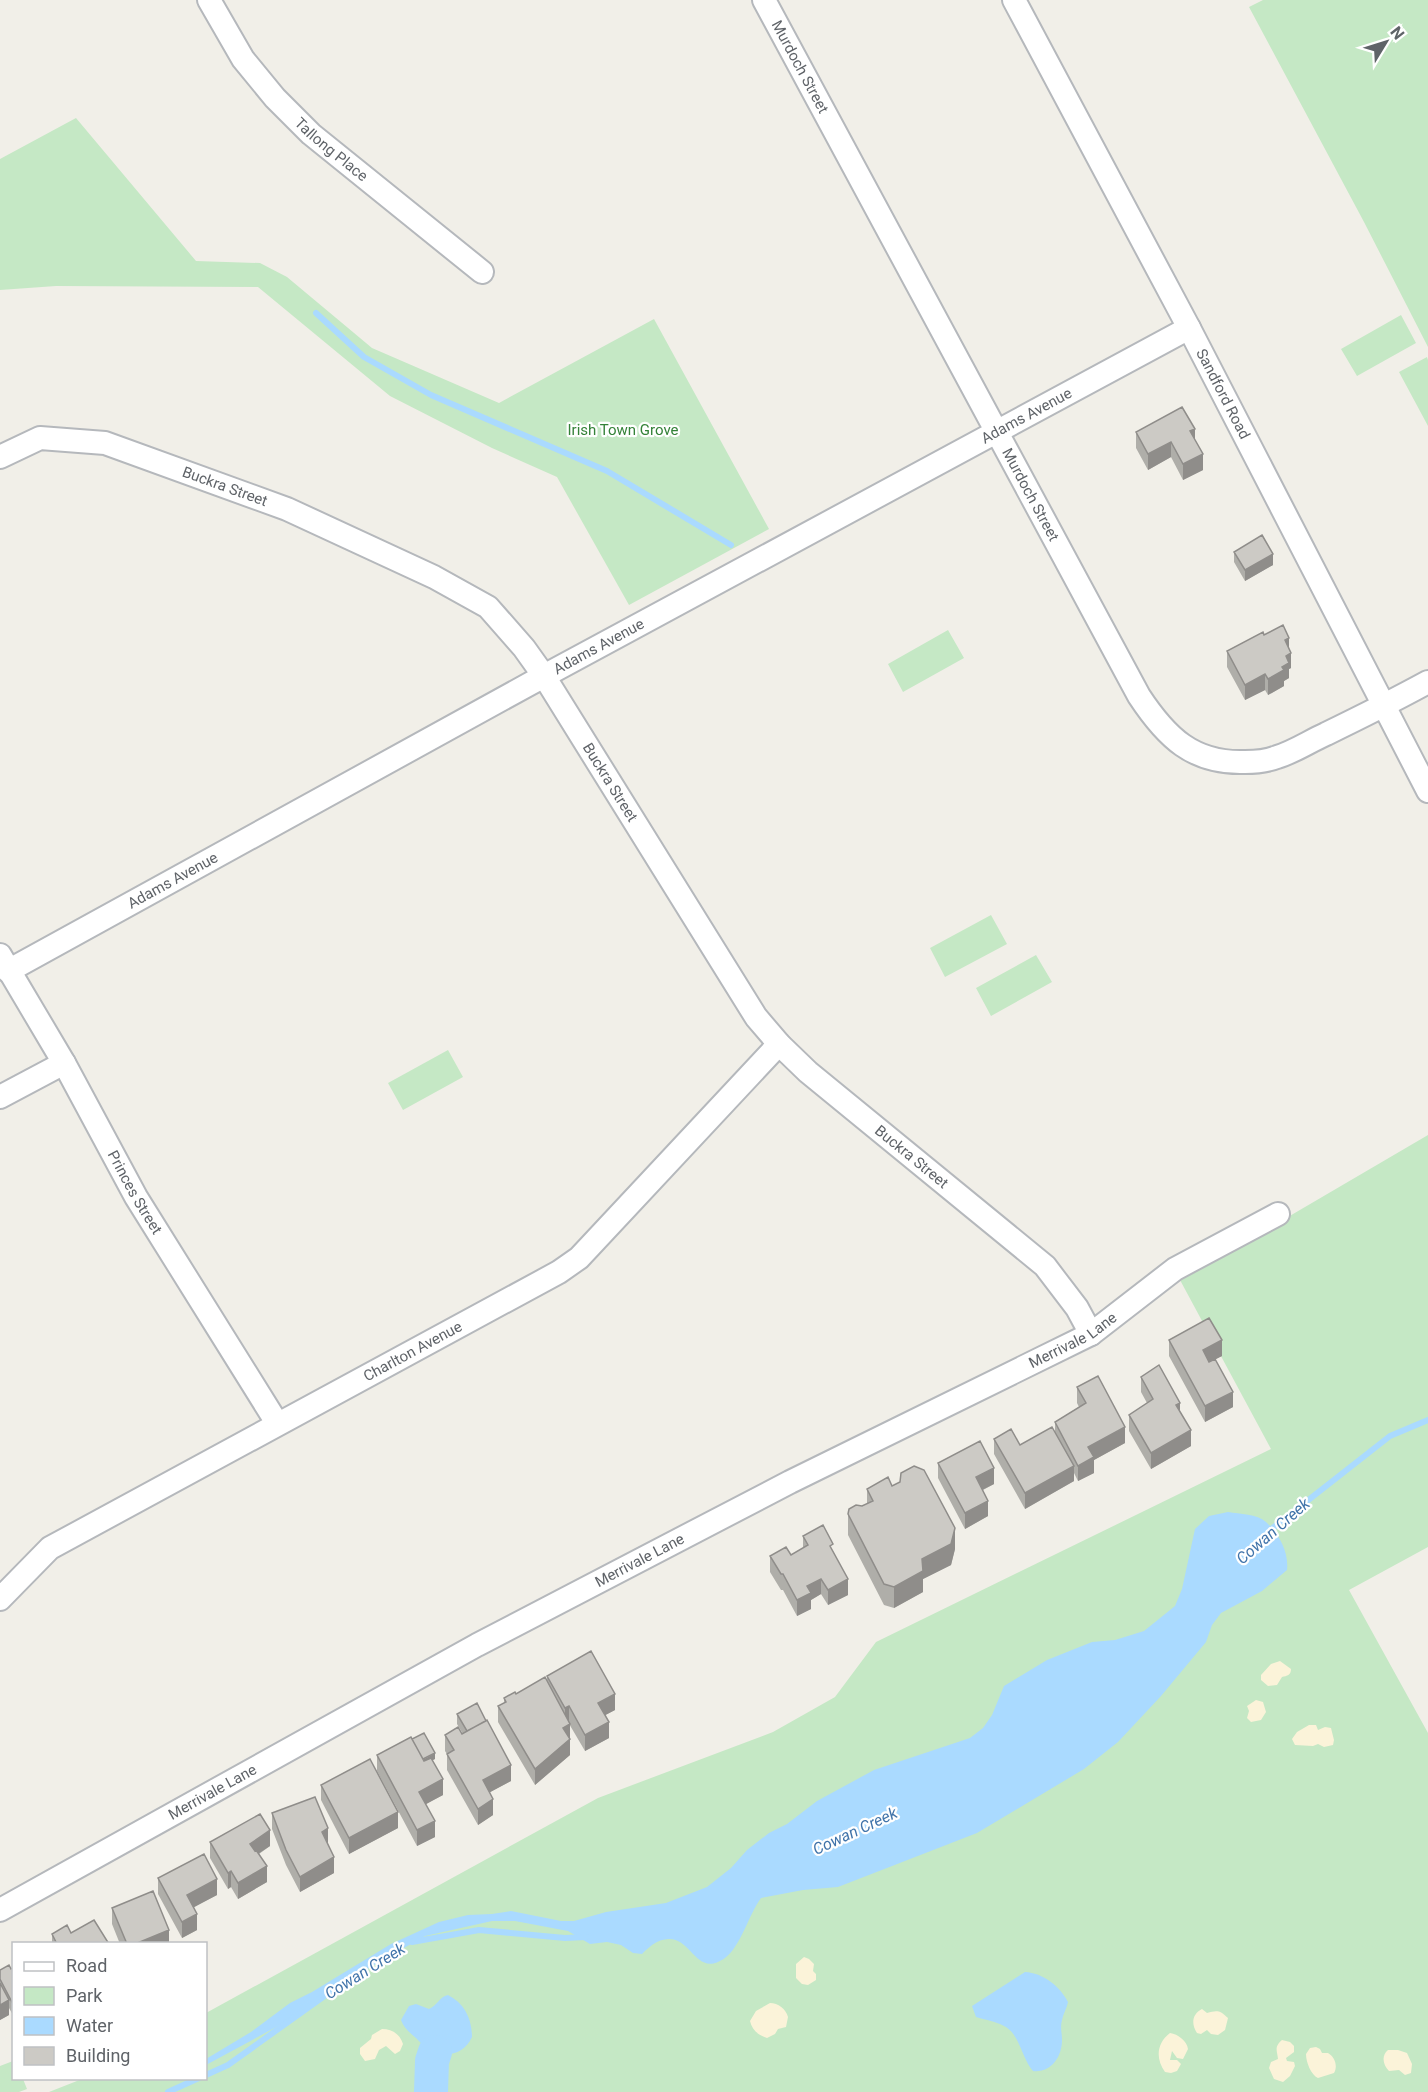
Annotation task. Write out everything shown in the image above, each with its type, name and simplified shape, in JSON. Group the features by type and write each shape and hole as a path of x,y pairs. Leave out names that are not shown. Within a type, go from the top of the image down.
{"street":[{"name":"Tallong Place","path":"209,0 243,59 274,98 311,134 482,272"},
{"name":"Murdoch Street","path":"764,0 1139,696 1153,717 1177,742 1208,758 1226,763 1276,758 1428,682"},
{"name":"Sandford Road","path":"1014,0 1189,327 1428,790"},
{"name":"Adams Avenue","path":"4,963 543,676 1189,327"},
{"name":"Buckra Street","path":"0,457 40,438 105,443 287,509 434,577 488,606 524,648 543,676 756,1017 779,1044 808,1072 1045,1266 1077,1308 1091,1334"},
{"name":"Princes Street","path":"4,963 64,1064 136,1197 277,1423"},
{"name":"Charlton Avenue","path":"0,1599 50,1548 559,1272 579,1258 779,1044"},
{"path":"0,1097 64,1064"},
{"name":"Merrivale Lane","path":"0,1910 487,1639 790,1482 1091,1334 1175,1269 1278,1214"}],"green space":[{"path":"1263,0 1428,0 1428,347 1249,7"},
{"name":"Irish Town Grove","path":"76,118 196,261 260,263 287,277 372,348 499,403 654,319 769,529 629,605 557,477 492,448 390,396 258,287 56,286 0,290 0,159"},
{"path":"1401,315 1416,343 1357,376 1341,349"},
{"path":"1427,357 1428,360 1428,426 1399,372"},
{"path":"948,630 964,658 903,692 888,664"},
{"path":"991,915 1007,944 945,977 930,948"},
{"path":"1036,955 1052,982 991,1016 976,988"},
{"path":"448,1050 463,1077 403,1110 388,1083"},
{"path":"1428,1135 1428,1547 1349,1590 1428,1733 1428,2092 49,2092 79,2080 207,2080 207,2012 598,1798 773,1732 835,1697 876,1642 1271,1449 1180,1280"},
{"path":"12,2061 12,2080 23,2080 27,2089 19,2092 0,2092 0,2066"}],"sand":[{"path":"1280,1661 1291,1669 1290,1673 1282,1677 1277,1685 1268,1686 1261,1680 1261,1675 1271,1664"},
{"path":"1256,1700 1263,1702 1266,1712 1261,1720 1251,1722 1247,1718 1249,1711 1247,1706"},
{"path":"1309,1725 1316,1725 1318,1730 1325,1727 1331,1728 1333,1745 1324,1747 1318,1744 1295,1745 1292,1739 1297,1732"},
{"path":"804,1957 814,1964 813,1971 816,1974 816,1980 808,1985 802,1984 796,1978 796,1964"},
{"path":"770,2003 781,2007 788,2017 786,2027 778,2029 775,2034 767,2038 756,2032 750,2021 756,2011"},
{"path":"1202,2009 1207,2013 1218,2011 1225,2015 1228,2018 1225,2030 1218,2035 1211,2034 1207,2030 1201,2034 1197,2033 1194,2020 1196,2014"},
{"path":"382,2029 392,2031 400,2037 403,2044 400,2051 395,2054 386,2046 379,2050 375,2059 365,2061 360,2054 360,2048 371,2039 372,2035"},
{"path":"1170,2033 1182,2038 1188,2049 1183,2059 1177,2058 1172,2051 1170,2060 1177,2060 1181,2064 1177,2071 1171,2073 1165,2072 1159,2056 1162,2041"},
{"path":"1282,2040 1294,2046 1294,2052 1286,2058 1287,2061 1294,2062 1295,2066 1290,2076 1283,2082 1274,2079 1269,2068 1271,2062 1278,2059 1277,2047"},
{"path":"1316,2047 1322,2053 1328,2053 1332,2057 1336,2065 1334,2073 1318,2078 1311,2071 1306,2054 1310,2048"},
{"path":"1388,2050 1407,2053 1412,2064 1411,2073 1405,2075 1399,2070 1389,2071 1384,2060 1384,2055"}],"water":[{"path":"1228,1512 1262,1519 1275,1532 1282,1544 1287,1570 1262,1591 1221,1613 1212,1625 1206,1642 1161,1696 1118,1742 1084,1769 977,1833 838,1887 803,1890 761,1898 731,1953 714,1963 705,1963 678,1941 669,1939 655,1943 642,1954 633,1953 621,1945 607,1942 590,1944 568,1931 515,1921 492,1921 425,1936 325,1993 278,2026 207,2064 207,2058 251,2032 290,2003 391,1944 439,1922 468,1915 511,1911 561,1921 574,1921 606,1912 666,1903 707,1887 731,1868 747,1850 817,1801 874,1770 970,1738 983,1728 992,1715 1004,1686 1047,1660 1092,1642 1115,1640 1144,1631 1175,1606 1182,1589 1195,1529 1209,1516"},
{"path":"1025,1972 1050,1981 1068,2002 1061,2023 1062,2040 1058,2058 1050,2067 1039,2071 1033,2071 1014,2034 1004,2026 976,2017 972,2006"},
{"path":"448,1995 454,1998 466,2012 472,2037 460,2051 443,2054 425,2047 407,2030 401,2020 409,2006 416,2004 429,2009"}],"building":[{"path":"1182,407 1195,429 1190,431 1203,454 1183,464 1171,442 1148,454 1136,432"},
{"path":"1262,535 1273,554 1245,570 1234,552"},
{"path":"1283,625 1289,638 1285,640 1291,653 1286,656 1289,663 1282,667 1284,670 1268,679 1265,674 1245,685 1227,651 1263,632 1264,635"},
{"path":"1209,1318 1222,1340 1203,1350 1209,1362 1215,1359 1233,1392 1205,1406 1169,1340"},
{"path":"1159,1365 1180,1403 1176,1405 1191,1430 1151,1453 1129,1415 1153,1399 1141,1377"},
{"path":"1098,1376 1125,1427 1088,1447 1094,1457 1078,1466 1055,1422 1086,1403 1077,1387"},
{"path":"1052,1427 1074,1466 1025,1493 994,1439 1011,1429 1020,1445"},
{"path":"980,1441 994,1468 976,1477 988,1501 965,1513 938,1463"},
{"path":"914,1466 924,1470 955,1528 951,1544 922,1559 923,1571 894,1587 884,1584 848,1514 849,1509 856,1505 862,1506 873,1501 867,1489 888,1477 892,1486 900,1482 901,1473"},
{"path":"823,1525 833,1544 830,1546 848,1579 828,1590 821,1579 807,1586 811,1593 797,1600 770,1556 786,1547 791,1555 808,1545 803,1536"},
{"path":"591,1651 615,1694 598,1703 609,1722 585,1735 569,1706 565,1708 547,1676"},
{"path":"545,1677 570,1724 563,1728 570,1739 535,1769 498,1706 506,1702 504,1698 515,1692 516,1694"},
{"path":"477,1703 486,1721 467,1731 457,1714"},
{"path":"487,1720 511,1765 483,1780 493,1799 478,1809 447,1754 454,1750 445,1735 458,1727 462,1734"},
{"path":"424,1733 435,1753 423,1759 412,1739"},
{"path":"411,1737 424,1761 431,1758 443,1779 419,1792 435,1821 417,1830 377,1755"},
{"path":"370,1759 398,1812 349,1838 321,1785"},
{"path":"315,1797 328,1828 322,1832 334,1857 300,1877 286,1850 272,1813"},
{"path":"260,1814 270,1830 250,1844 267,1866 238,1883 231,1871 228,1873 210,1842"},
{"path":"204,1854 217,1879 187,1895 197,1914 182,1922 158,1878"},
{"path":"153,1891 169,1930 140,1942 126,1942 112,1908"},
{"path":"94,1920 108,1942 56,1942 52,1934 67,1925 71,1933"},
{"path":"9,1965 12,1968 12,2002 0,1979 0,1970"},
{"path":"0,1983 9,2000 0,2005"}],"waterway":[{"path":"316,313 364,357 431,395 607,471 731,545"},
{"name":"Cowan Creek","path":"1265,1534 1390,1436 1428,1420"},
{"name":"Cowan Creek","path":"412,1942 479,1930 565,1938 586,1937"},
{"name":"Cowan Creek","path":"207,2075 228,2065 344,1982"},
{"path":"431,2092 432,2061 435,2052"},
{"name":"Cowan Creek","path":"168,2092 195,2080"}]}
